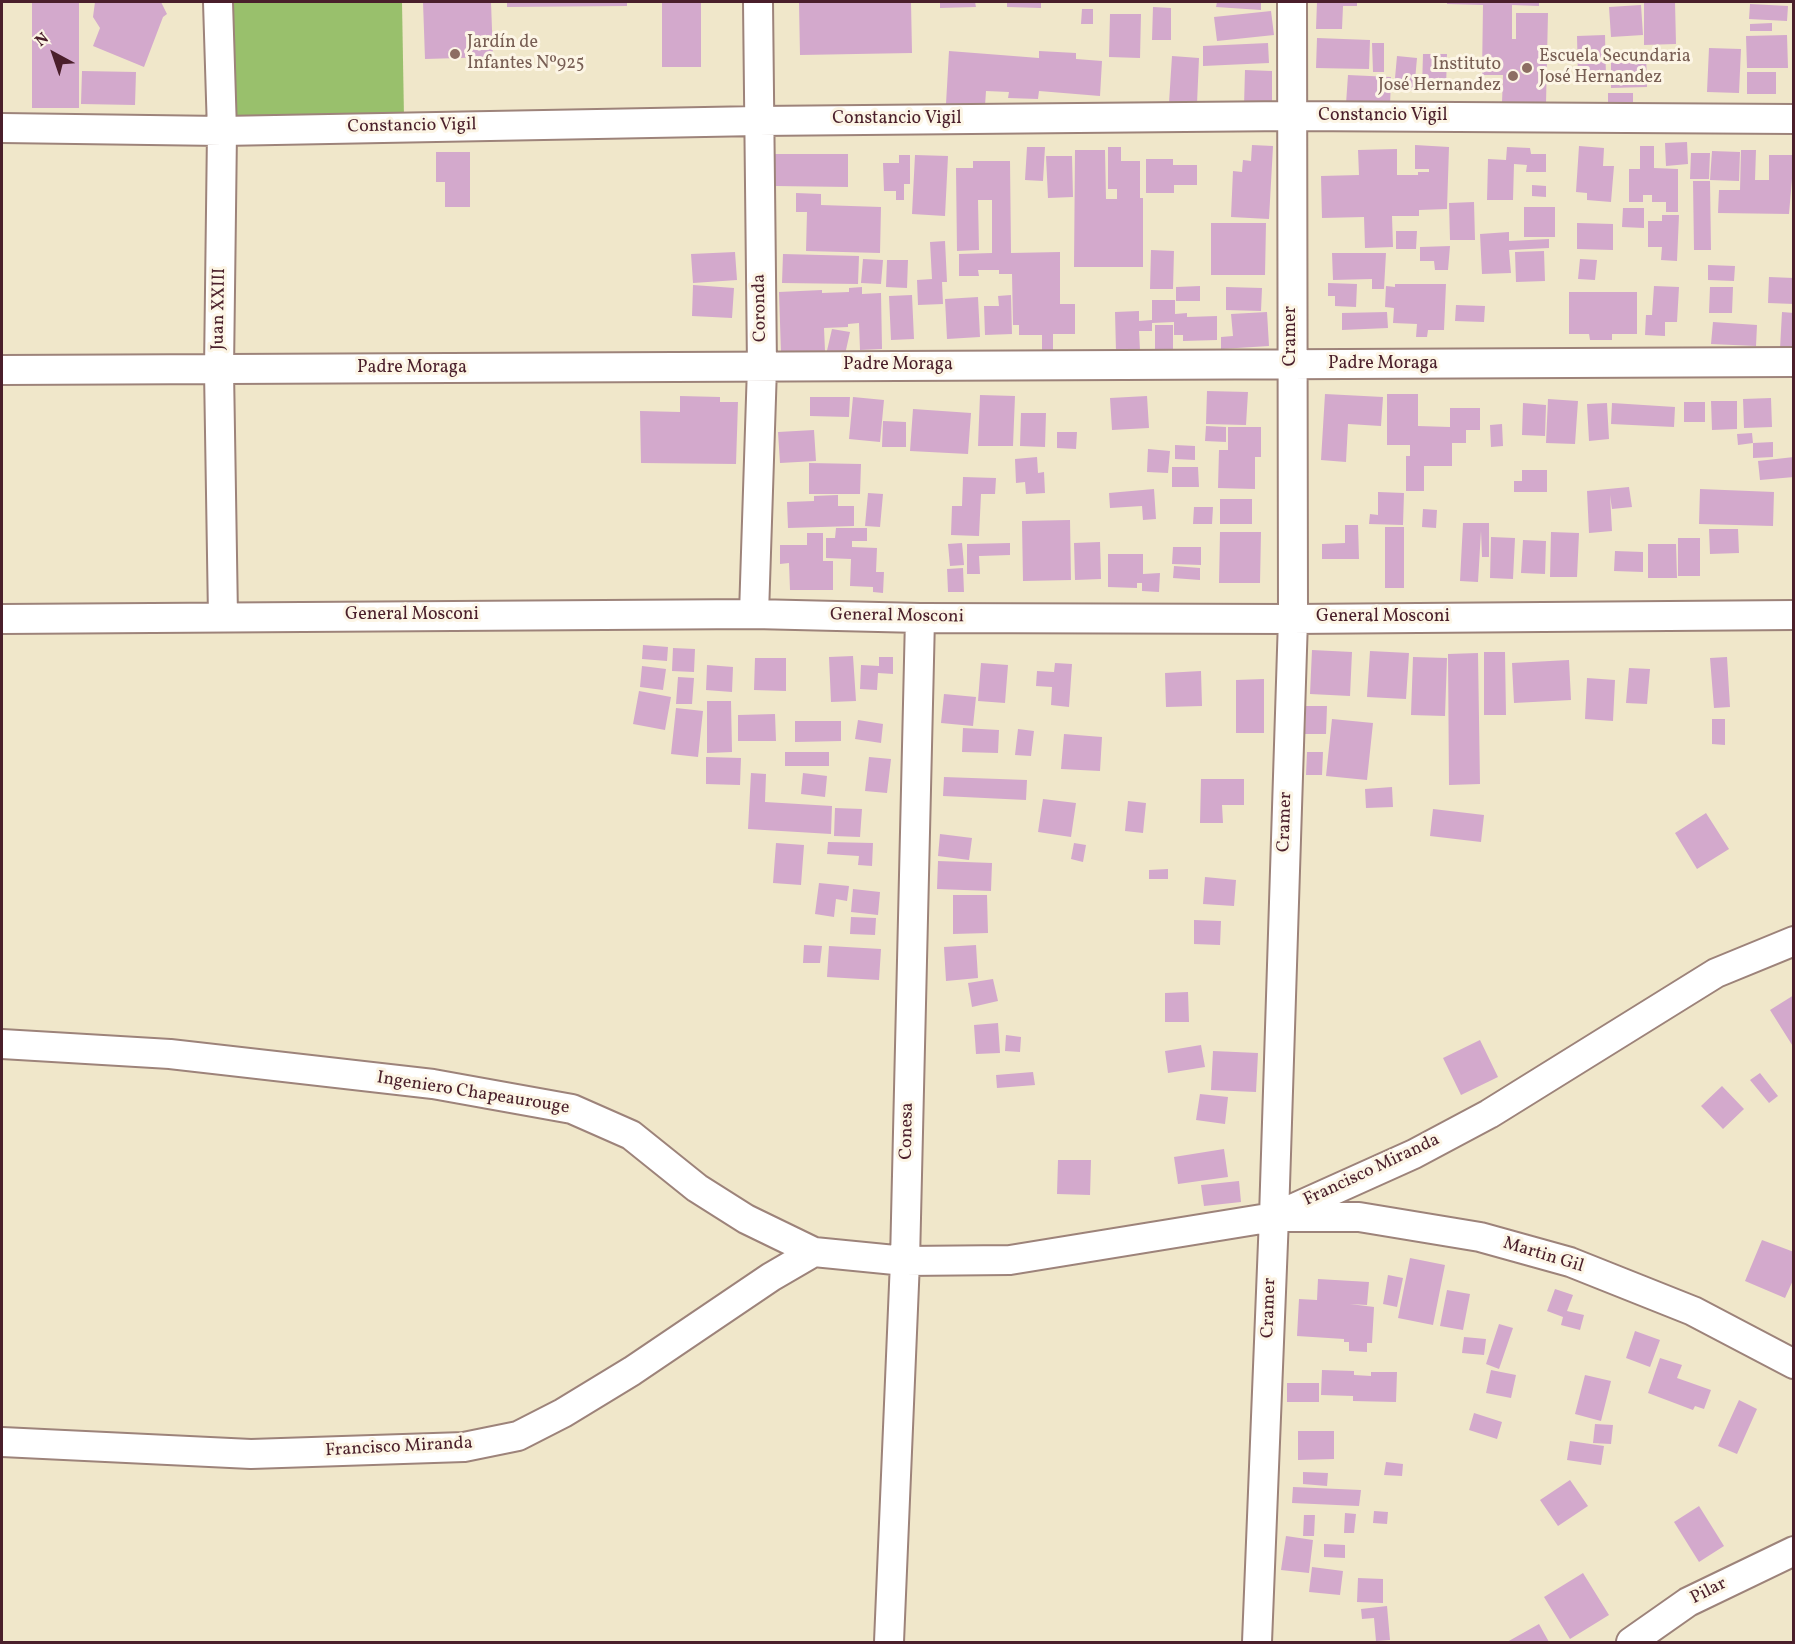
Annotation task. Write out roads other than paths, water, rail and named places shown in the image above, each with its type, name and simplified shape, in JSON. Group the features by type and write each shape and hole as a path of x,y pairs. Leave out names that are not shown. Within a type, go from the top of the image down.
{"street":[{"name":"Juan XXIII","path":"218,2 222,130 219,370 223,617"},
{"name":"Coronda","path":"754,614 762,367 758,2"},
{"name":"Cramer","path":"1257,1642 1274,1217 1293,619 1292,2"},
{"name":"Constancio Vigil","path":"2,128 222,130 758,121 1291,116 1794,119"},
{"name":"Padre Moraga","path":"2,370 1794,362"},
{"name":"General Mosconi","path":"2,619 754,614 920,618 1293,619 1794,615"},
{"name":"Conesa","path":"889,1642 905,1261 920,618"},
{"name":"Francisco Miranda","path":"905,1261 1010,1260 1274,1217 1414,1154 1489,1114 1716,973 1794,941"},
{"name":"Ingeniero Chapeaurouge","path":"2,1044 204,1058 432,1084 572,1109 631,1135 697,1188 726,1207 814,1252 905,1261"},
{"name":"Martin Gil","path":"1274,1217 1359,1217 1480,1237 1570,1262 1693,1311 1794,1364"},
{"name":"Francisco Miranda","path":"2,1442 251,1454 464,1447 518,1436 563,1413 632,1371 771,1277 814,1252"},
{"name":"Pilar","path":"1631,1642 1688,1602 1794,1551"}],"place":[{"name":"Jardín de Infantes Nº925","path":"455,54"},
{"name":"Escuela Secundaria José Hernandez","path":"1527,68"},
{"name":"Instituto José Hernandez","path":"1513,76"}]}
